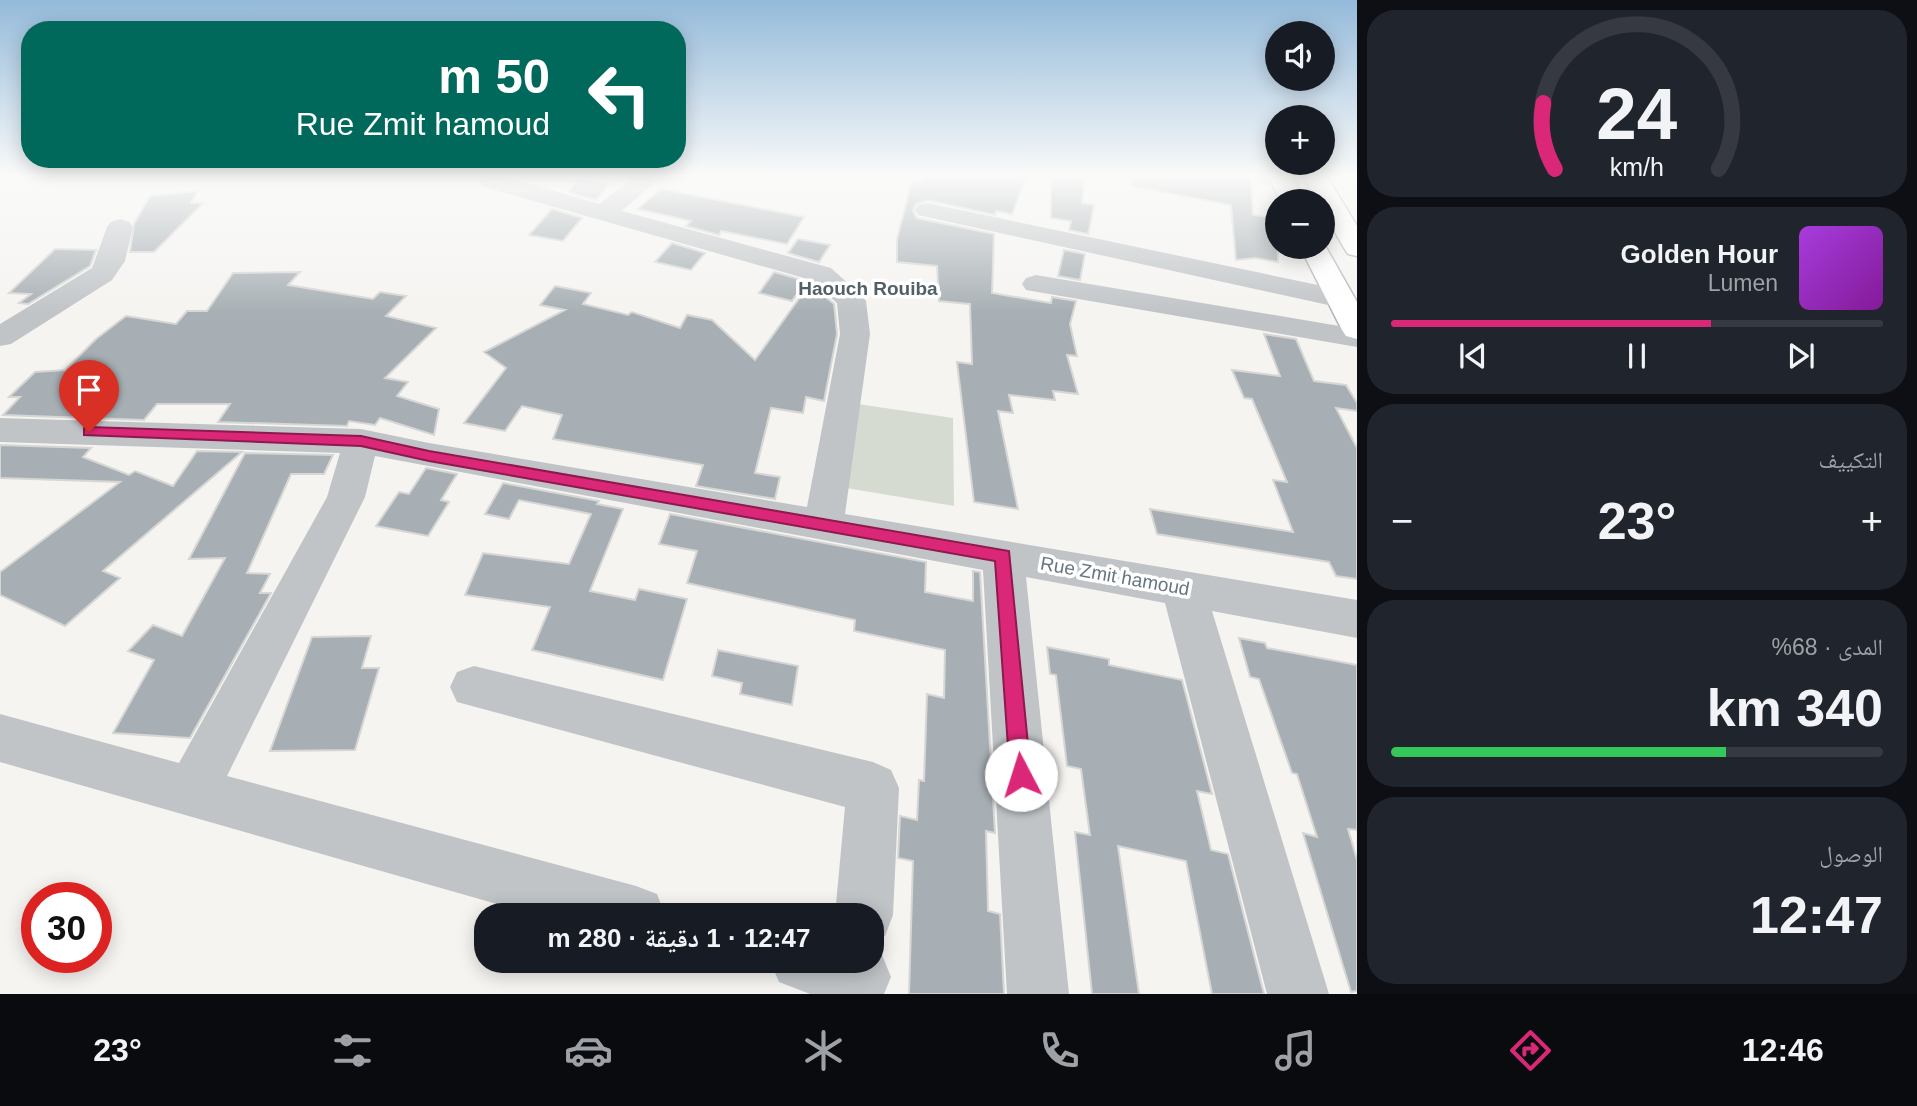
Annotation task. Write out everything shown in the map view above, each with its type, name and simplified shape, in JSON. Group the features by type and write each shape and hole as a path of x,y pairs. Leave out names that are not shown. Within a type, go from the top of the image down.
{"highway":[{"path":"1341,221 1357,248"},
{"path":"1320,259 1357,330"}],"street":[{"path":"634,221 821,274 851,301 855,334 824,523"},
{"path":"981,221 1342,299"},
{"path":"0,337 102,274 111,261 120,227"},
{"path":"1036,284 1357,338"},
{"name":"Rue Zmit hamoud","path":"0,430 361,441 443,458 1357,618"},
{"path":"192,791 346,497 361,441"},
{"path":"1003,556 1038,994"},
{"path":"1183,589 1298,994"},
{"path":"474,687 873,788 865,903"},
{"path":"0,738 593,903"}],"shaded area":[{"path":"851,403 953,418 954,506 840,487"}],"building":[{"path":"135,221 185,221 154,252 130,252"},
{"path":"541,221 579,221 563,241 529,235"},
{"path":"691,221 801,221 787,244 721,231 719,235 686,226"},
{"path":"902,221 933,221 994,234 992,293 1051,303 1052,297 1076,301 1070,324 1077,356 1067,355 1078,394 1053,391 1055,400 1009,395 1013,413 998,411 1018,509 974,502 957,362 972,364 970,304 939,301 937,266 897,262 897,239"},
{"path":"1071,221 1091,221 1088,234 1069,230"},
{"path":"1232,221 1265,221 1265,259 1278,259 1278,262 1255,258 1236,260"},
{"path":"798,239 830,245 819,262 788,253"},
{"path":"672,243 705,253 691,270 655,262"},
{"path":"55,249 96,250 90,266 28,304 19,303 31,294 9,293"},
{"path":"1064,250 1085,254 1080,280 1058,276"},
{"path":"300,272 288,285 373,299 380,292 406,296 386,316 436,328 385,378 408,382 397,396 439,409 434,435 380,418 375,425 349,421 347,426 218,422 230,404 157,404 144,420 3,415 20,397 9,397 35,372 65,370 96,339 126,316 176,324 187,311 207,311 233,273"},
{"path":"774,272 806,281 792,301 759,293"},
{"path":"555,286 591,293 583,304 628,315 632,312 680,328 687,315 712,320 755,360 803,293 826,297 834,304 837,334 824,401 806,397 803,413 771,408 755,473 780,477 775,499 696,486 703,465 553,439 562,415 522,406 505,431 464,423 506,368 484,352 565,310 540,305"},
{"path":"1264,334 1296,339 1314,381 1346,385 1357,403 1357,411 1336,408 1357,448 1357,579 1336,576 1329,562 1157,534 1150,509 1293,532 1273,480 1287,482 1252,399 1244,398 1232,370 1280,376"},
{"path":"0,445 91,448 83,457 129,475 135,471 173,486 197,451 242,452 103,571 120,578 65,626 0,595 0,572 120,482 0,478"},
{"path":"245,453 333,455 324,474 291,474 247,573 270,574 260,593 271,593 190,738 113,733 154,660 128,651 153,625 182,636 225,558 189,559"},
{"path":"426,468 457,474 441,500 449,502 428,536 376,526 399,492 409,494"},
{"path":"503,483 599,501 597,504 623,509 590,591 635,600 639,589 687,599 663,680 532,650 550,607 465,595 483,553 569,564 591,514 519,500 509,519 485,514"},
{"path":"670,514 926,562 925,592 973,601 973,571 980,572 995,833 986,831 988,911 1000,914 1004,994 909,994 913,861 898,858 900,816 917,820 919,780 924,781 927,694 944,698 945,650 854,631 855,620 687,583 697,551 659,544"},
{"path":"371,636 362,668 379,668 355,750 270,751 312,637"},
{"path":"1239,638 1265,643 1267,648 1357,665 1357,830 1348,829 1357,860 1357,991 1351,992 1303,833 1317,837 1297,774 1292,773 1259,679 1250,677"},
{"path":"1047,647 1109,659 1109,665 1182,680 1212,794 1197,791 1211,850 1228,854 1264,994 1212,994 1186,861 1118,846 1139,994 1092,994 1075,832 1090,835 1081,769 1067,766 1056,675 1050,674"},
{"path":"718,650 798,666 792,705 740,694 742,683 712,676"}],"district":[{"name":"Haouch Rouiba","path":"868,288"}],"route":[{"path":"89,432 361,441 429,456 1003,556 1021,775"}]}
